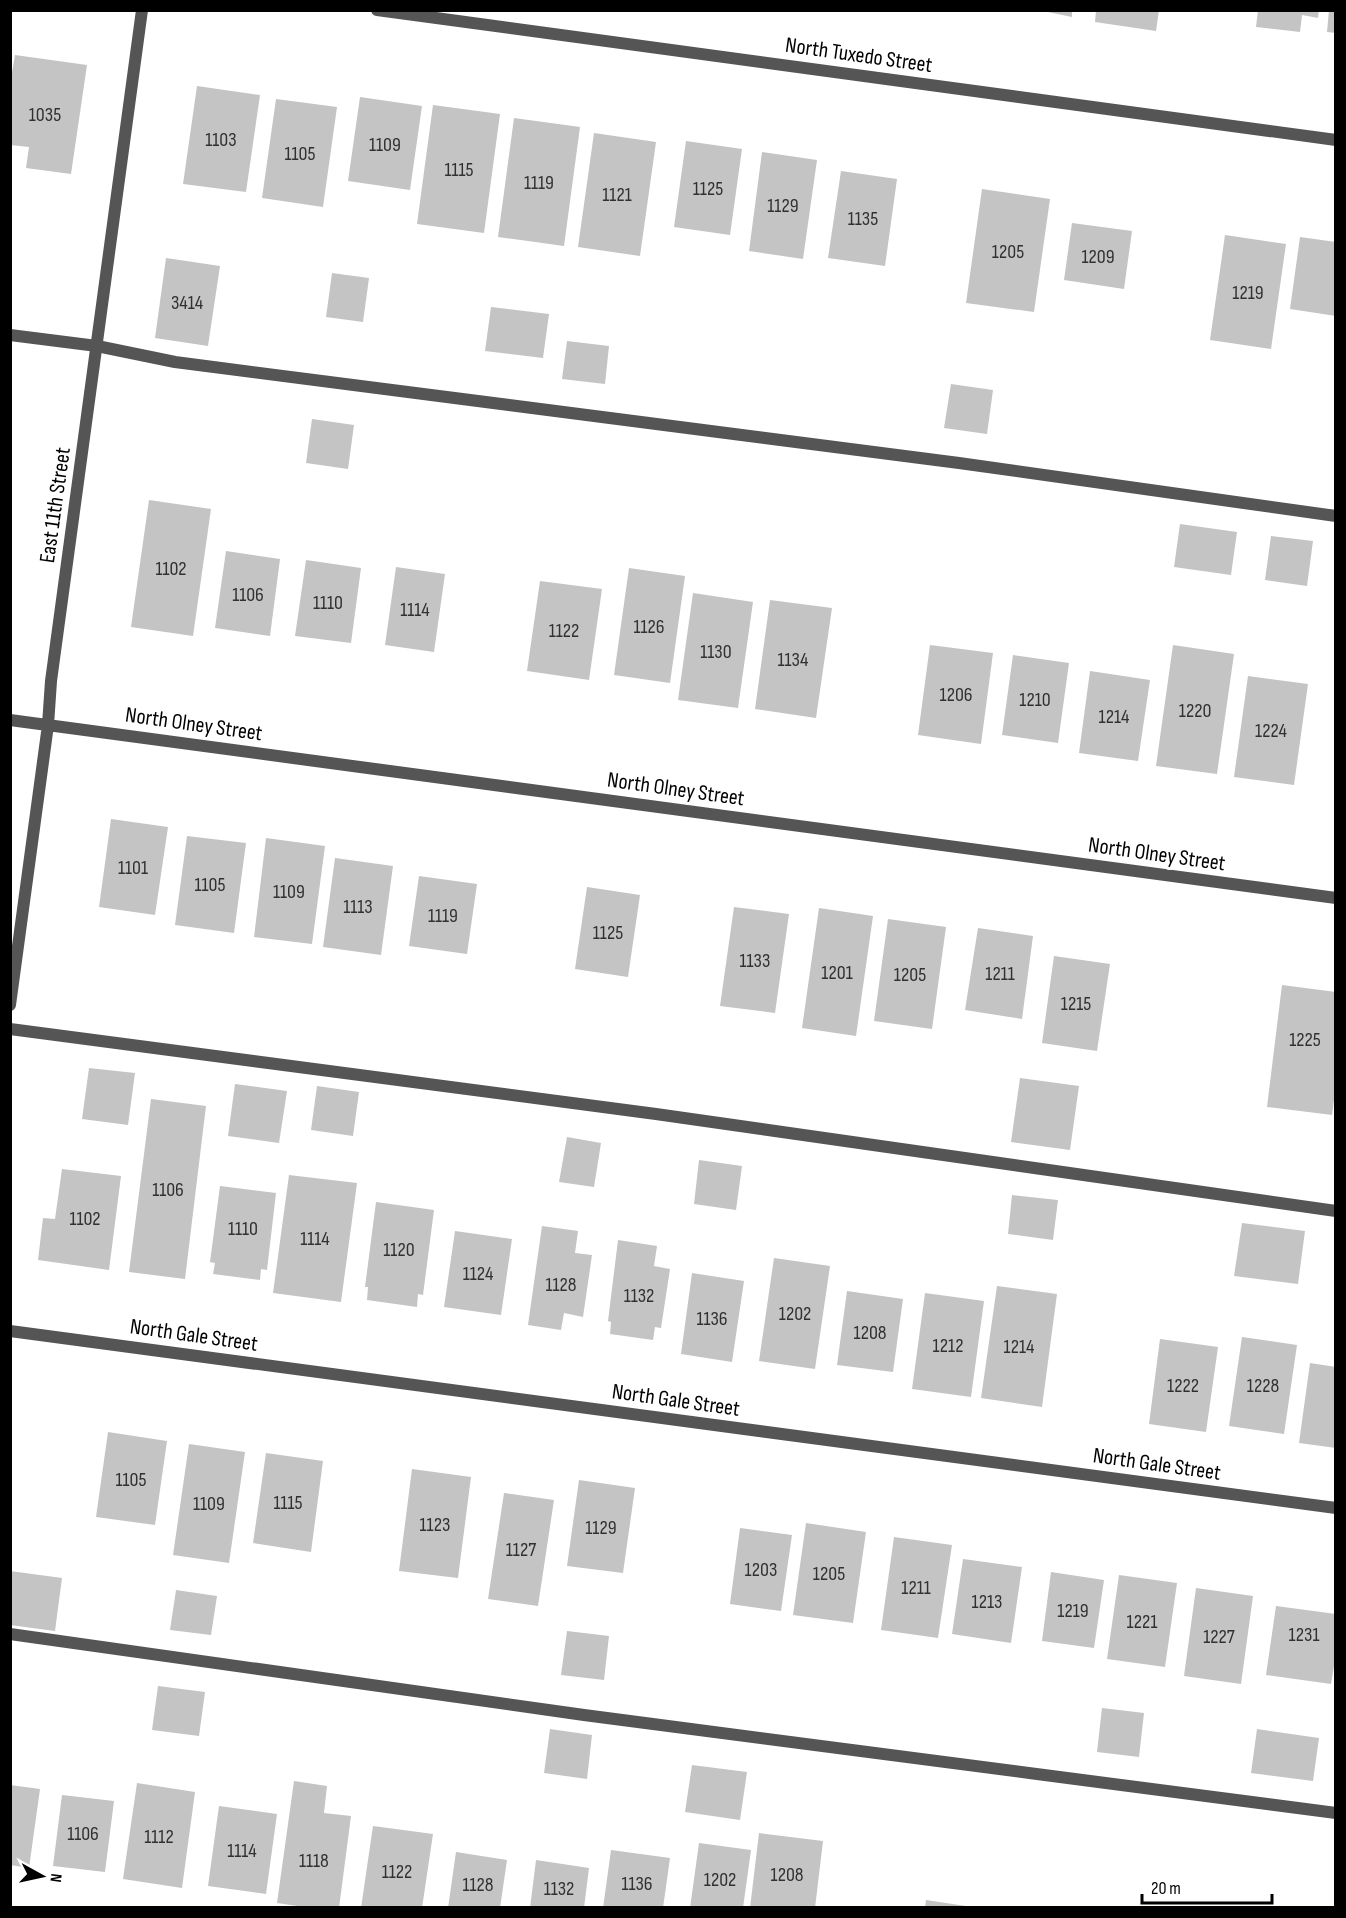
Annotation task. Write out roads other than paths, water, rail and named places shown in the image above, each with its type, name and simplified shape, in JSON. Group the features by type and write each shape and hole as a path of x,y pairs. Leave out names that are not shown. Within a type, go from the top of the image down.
{"street":[{"name":"East 11th Street","path":"10,1005 48,725 51,681 142,10"},
{"name":"North Tuxedo Street","path":"377,10 1335,140"},
{"path":"10,335 97,346 187,363 936,460 1335,516"},
{"name":"North Olney Street","path":"10,720 1335,898"},
{"path":"10,1029 644,1113 1335,1211"},
{"name":"North Gale Street","path":"10,1331 1335,1508"},
{"path":"10,1634 595,1716 1335,1813"}]}
